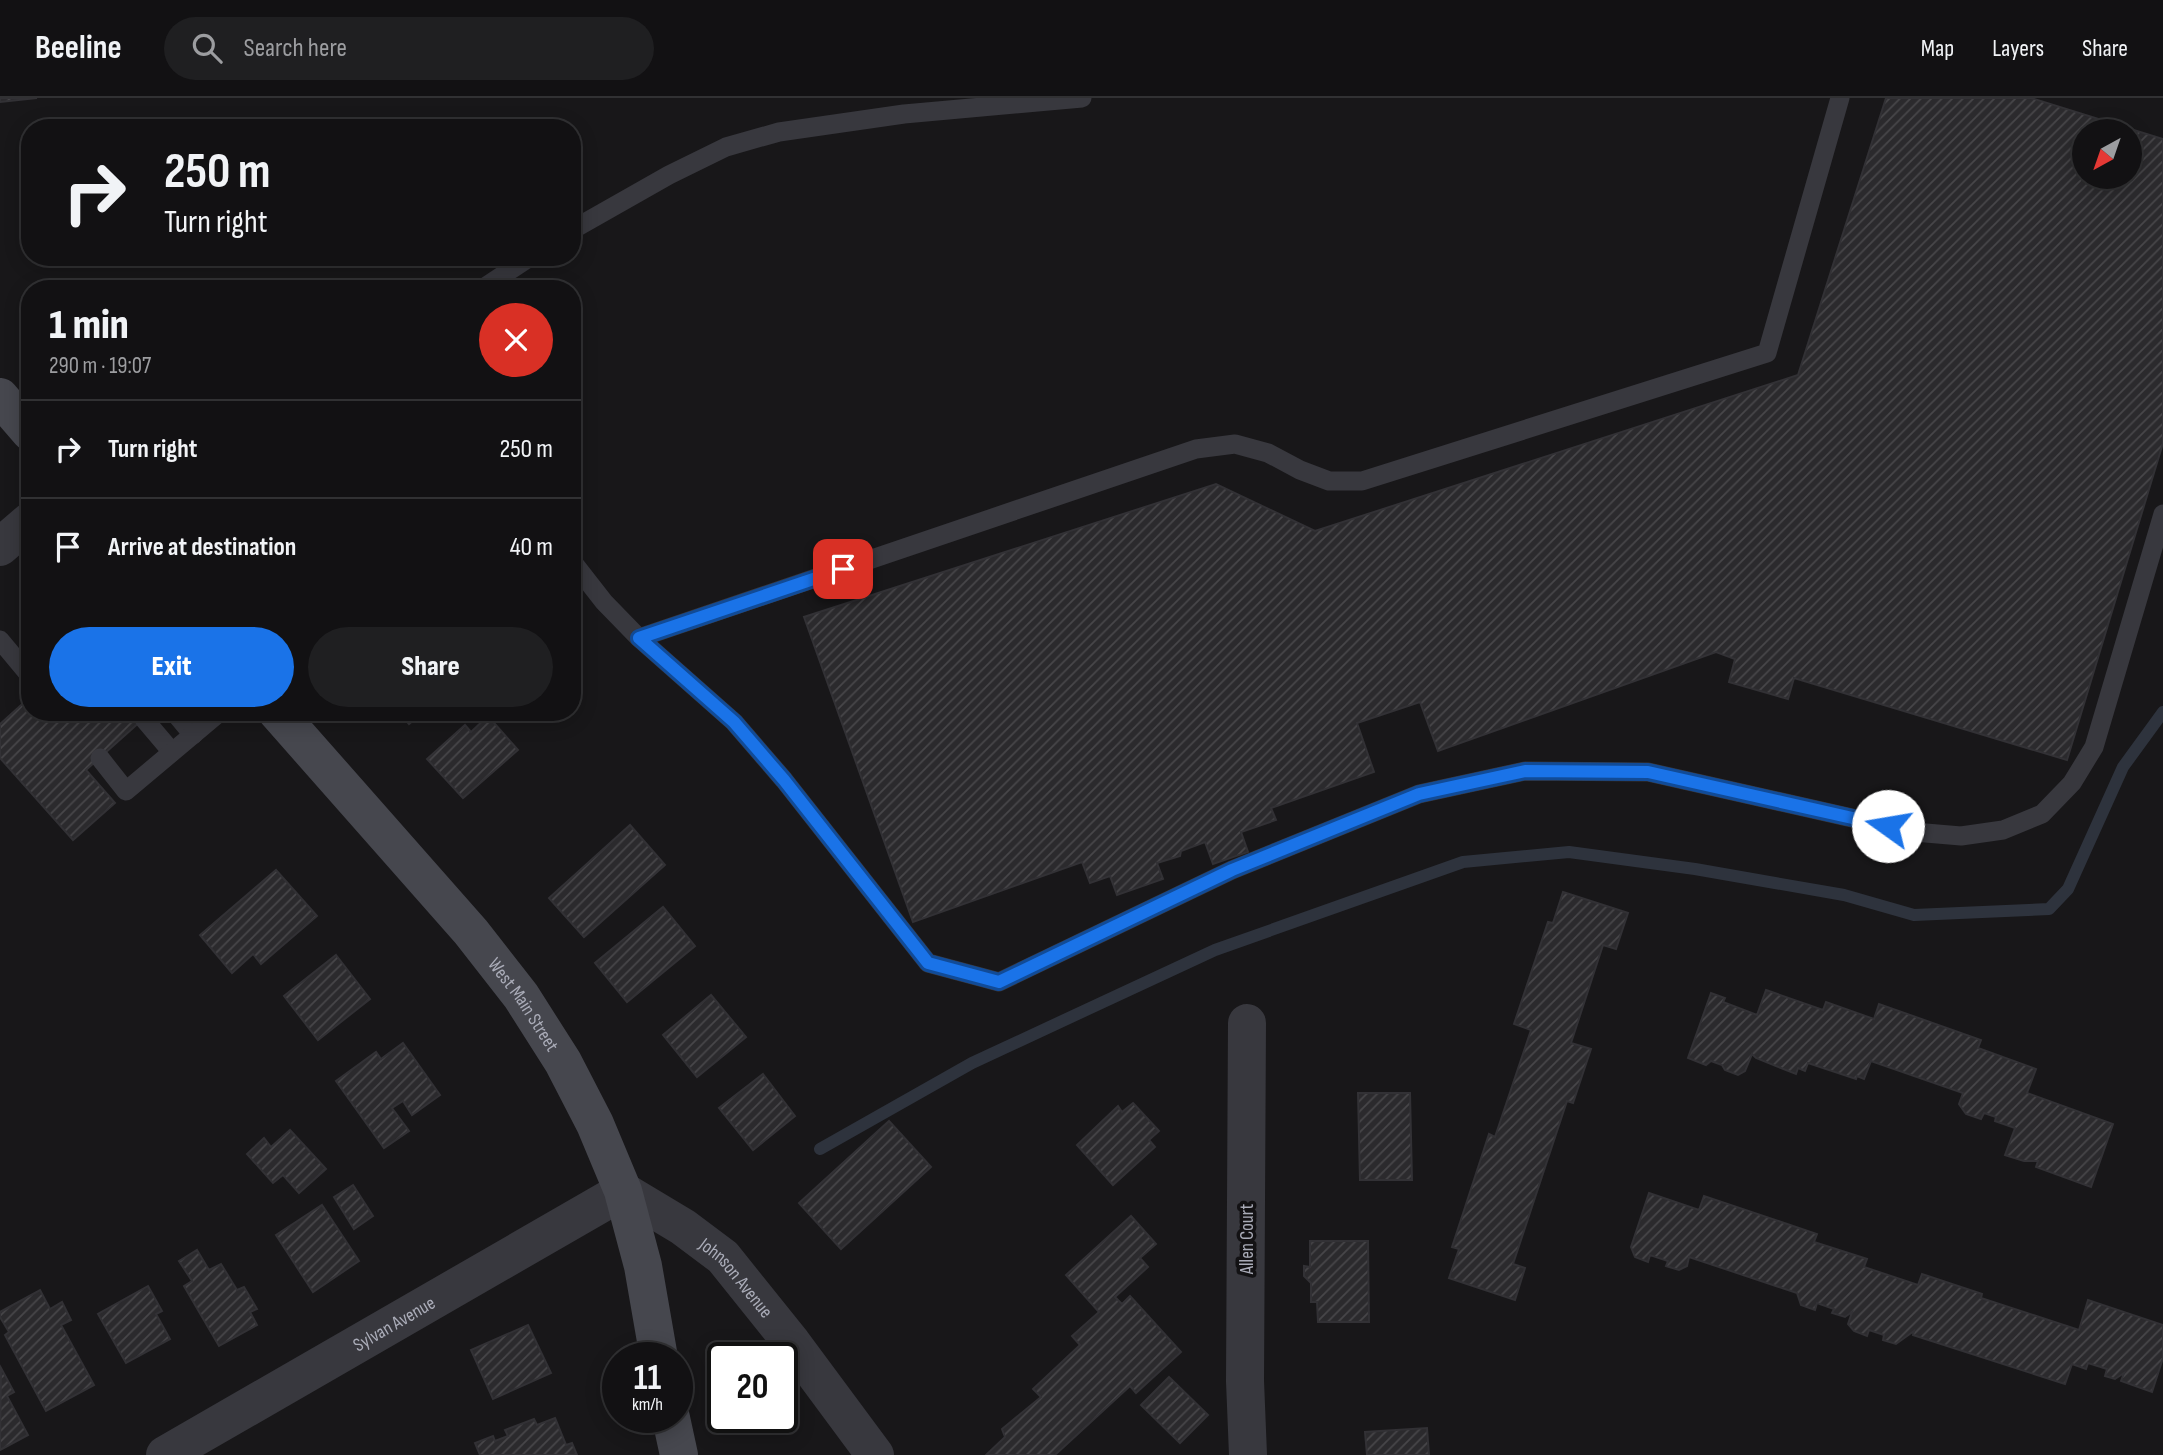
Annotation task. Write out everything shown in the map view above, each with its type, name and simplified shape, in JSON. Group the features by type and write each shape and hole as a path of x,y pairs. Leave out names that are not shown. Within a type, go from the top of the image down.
{"main road":[{"path":"0,397 21,422"},
{"name":"West Main Street","path":"284,721 471,932 521,996 563,1062 595,1124 623,1191 643,1266 657,1342"},
{"path":"675,1433 680,1455"}],"street":[{"path":"0,547 21,529"},
{"name":"Allen Court","path":"1247,1023 1245,1381 1248,1455"},
{"name":"Sylvan Avenue","path":"165,1455 623,1191"},
{"name":"Johnson Avenue","path":"623,1191 683,1227 723,1257 792,1343 875,1455"}],"lane":[{"path":"581,225 669,175 726,147 779,132 904,114 931,105 1082,98"},
{"path":"639,638 1196,449 1235,444 1268,453 1300,470 1329,481 1362,481 1767,353 1840,98"},
{"path":"496,280 516,266"},
{"path":"581,573 604,602 639,638 734,722 784,780 928,963 999,982 1232,870 1419,794 1525,771 1648,772 1914,832 1961,836 2004,830 2042,814 2072,783 2094,747 2163,514"},
{"path":"0,640 21,660"},
{"path":"146,721 172,752"},
{"path":"181,721 193,735"},
{"path":"100,758 126,791 209,721"}],"building":[{"path":"0,98 37,98 0,102"},
{"path":"1886,98 2031,98 2099,119 2072,119 2072,189 2142,189 2142,132 2163,139 2163,443 2067,760 1794,678 1788,699 1729,682 1735,659 1716,652 1438,751 1420,702 1357,723 1374,772 1271,808 1276,820 1241,832 1248,852 1213,864 1205,842 1181,851 1180,856 1157,863 1163,879 1117,895 1110,876 1090,883 1082,862 913,922 804,617 1216,484 1315,531 1798,375"},
{"path":"21,705 21,721 141,721 86,770 115,803 73,840 0,758 0,724"},
{"path":"483,721 492,721 518,750 463,798 427,759 465,725 471,732"},
{"path":"630,825 665,865 584,937 549,898"},
{"path":"276,870 317,916 261,964 253,954 232,973 200,935"},
{"path":"1563,892 1628,913 1616,949 1603,945 1571,1043 1591,1049 1573,1103 1567,1101 1513,1264 1525,1268 1515,1300 1449,1278 1459,1249 1452,1247 1489,1134 1495,1137 1531,1030 1514,1024 1548,922 1553,923"},
{"path":"663,907 695,946 627,1002 595,963"},
{"path":"336,955 370,999 318,1040 284,996"},
{"path":"1766,990 1823,1010 1826,1002 1874,1019 1879,1004 1981,1040 1978,1048 2036,1069 2027,1093 2113,1124 2091,1187 2036,1167 2038,1161 2024,1161 2005,1155 2015,1128 1995,1121 1996,1117 1984,1113 1981,1119 1966,1114 1959,1104 1963,1093 1871,1061 1864,1079 1857,1076 1856,1079 1808,1063 1805,1071 1798,1068 1796,1074 1752,1054 1745,1071 1738,1075 1711,1061 1706,1065 1688,1058 1711,993 1725,998 1723,1002 1757,1015"},
{"path":"711,995 746,1037 697,1077 663,1035"},
{"path":"403,1043 440,1095 412,1115 403,1101 392,1108 409,1131 384,1148 336,1081 376,1052 381,1059"},
{"path":"763,1074 795,1116 753,1150 719,1108"},
{"path":"1358,1093 1410,1093 1412,1180 1360,1180"},
{"path":"1133,1103 1159,1131 1149,1140 1155,1147 1113,1185 1077,1145 1118,1106 1122,1112"},
{"path":"889,1121 931,1167 841,1249 799,1203"},
{"path":"290,1130 326,1169 299,1193 283,1175 273,1183 247,1154 264,1138 271,1147"},
{"path":"353,1185 373,1216 354,1229 334,1197"},
{"path":"1649,1193 1699,1210 1704,1196 1817,1234 1814,1242 1867,1259 1864,1267 1918,1285 1922,1274 1982,1294 1981,1298 2079,1330 2088,1300 2163,1325 2163,1358 2152,1392 2121,1381 2124,1373 2115,1379 2105,1376 2107,1369 2088,1363 2086,1369 2072,1364 2065,1384 1913,1335 1914,1331 1896,1344 1883,1340 1884,1335 1869,1330 1867,1336 1854,1331 1848,1324 1852,1312 1845,1317 1832,1313 1834,1309 1817,1303 1815,1310 1801,1305 1797,1293 1689,1257 1687,1266 1679,1270 1666,1266 1668,1261 1650,1255 1648,1262 1635,1257 1631,1247"},
{"path":"322,1205 359,1261 313,1292 276,1235"},
{"path":"1131,1216 1156,1244 1140,1258 1148,1267 1115,1297 1122,1304 1130,1296 1181,1352 1136,1393 1130,1386 1055,1455 986,1455 1005,1437 1002,1429 1041,1397 1033,1389 1080,1345 1072,1336 1099,1312 1066,1275"},
{"path":"1310,1241 1368,1241 1369,1322 1318,1322 1317,1302 1311,1302 1311,1283 1304,1276 1304,1266 1310,1267"},
{"path":"197,1250 209,1270 221,1264 237,1290 244,1287 257,1309 250,1312 257,1325 219,1346 184,1286 192,1281 179,1261"},
{"path":"148,1286 162,1311 156,1314 170,1339 126,1363 98,1314"},
{"path":"40,1290 50,1309 62,1302 71,1320 61,1325 94,1385 46,1411 5,1335 9,1332 0,1317 0,1312"},
{"path":"528,1325 551,1373 493,1399 471,1350"},
{"path":"1,1368 14,1392 7,1396 28,1435 0,1450"},
{"path":"1169,1377 1208,1415 1180,1443 1141,1405"},
{"path":"555,1418 566,1445 572,1443 577,1455 480,1455 475,1443 493,1436 495,1441 508,1436 505,1430 534,1419 537,1425"},
{"path":"1427,1428 1429,1455 1367,1455 1365,1432"}],"waterway":[{"path":"820,1149 972,1063 1215,950 1463,862 1569,852 1695,869 1844,895 1914,915 2049,909 2068,889 2123,767 2163,712"}],"route":[{"path":"843,569 639,638 734,722 784,780 928,963 999,982 1232,870 1419,794 1525,771 1648,772 1888,826"}]}
